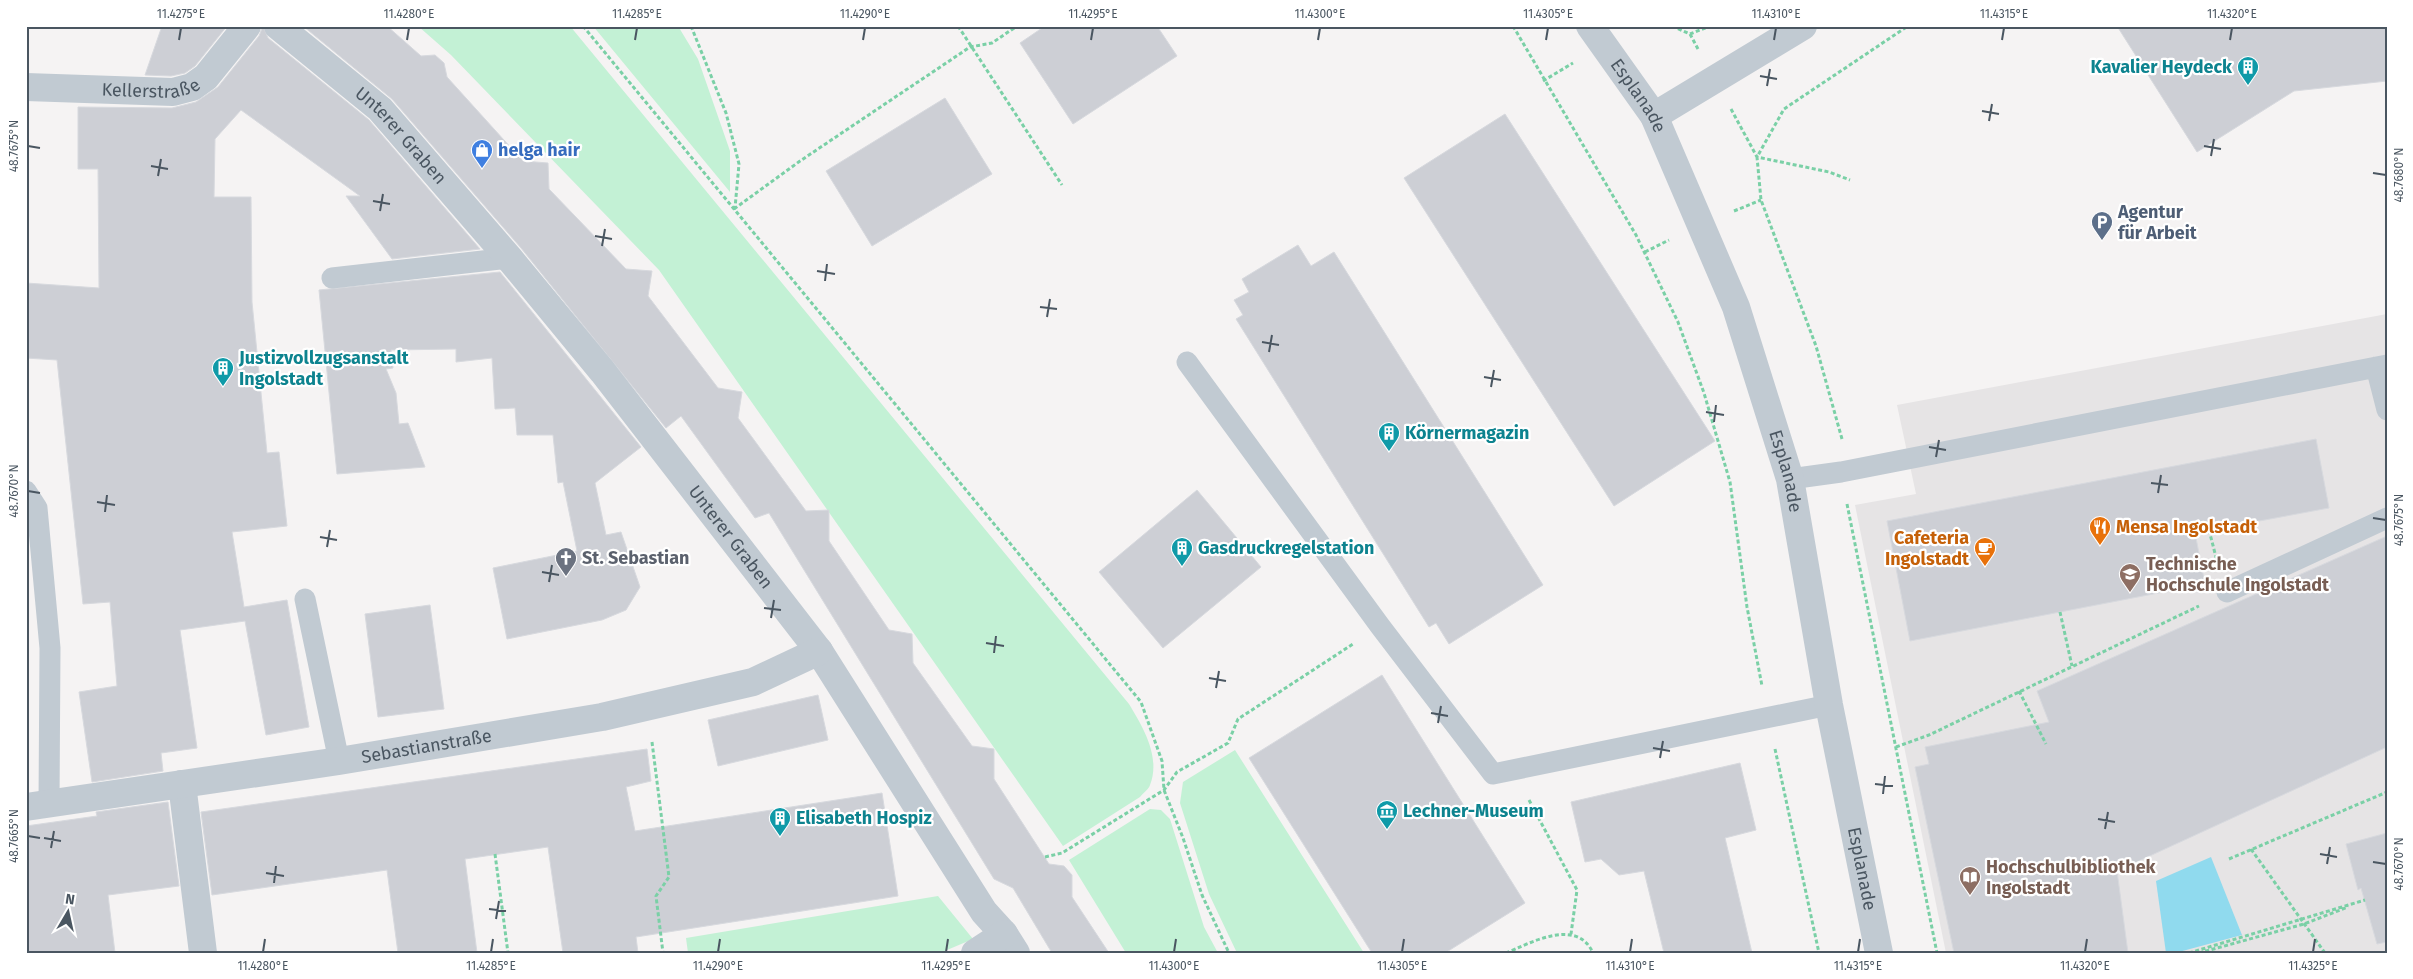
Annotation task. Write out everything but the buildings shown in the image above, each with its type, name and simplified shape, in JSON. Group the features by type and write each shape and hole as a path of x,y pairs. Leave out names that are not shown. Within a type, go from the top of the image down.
{"street":[{"name":"Kellerstraße","path":"26,87 173,92 192,87 206,77 247,26"},
{"name":"Unterer Graben","path":"278,26 380,109 509,258 603,372 819,652 984,912 1010,943"},
{"name":"Esplanade","path":"1590,26 1654,116 1736,307 1790,478 1829,704 1879,953"},
{"path":"1654,116 1803,26"},
{"name":"Sebastianstraße","path":"38,805 339,761 602,717 752,682 819,652"},
{"path":"182,784 203,953"},
{"path":"975,953 1010,943"}],"lane":[{"path":"332,278 509,258"},
{"path":"1187,362 1380,626 1493,774 1829,704"},
{"path":"1790,478 1841,472 2381,366 2387,410"},
{"path":"26,491 37,508 50,648 38,805"},
{"path":"2226,592 2387,518"},
{"path":"305,599 339,761"}],"path":[{"path":"583,26 1141,702 1162,761 1164,790 1183,838 1202,895 1229,953"},
{"path":"691,26 726,113 739,164 734,209"},
{"path":"958,26 1062,185"},
{"path":"734,209 800,161 970,47 992,43 1017,26"},
{"path":"1513,26 1636,235 1678,322 1704,393 1730,482 1747,607 1768,717 1819,953"},
{"path":"1672,26 1690,34 1710,26"},
{"path":"1908,26 1784,109 1757,157 1761,200 1816,346 1843,444 1841,472 1937,953"},
{"path":"1757,157 1829,172 1850,180"},
{"path":"1896,747 1929,735 2226,592"},
{"path":"2060,612 2072,666"},
{"path":"1045,857 1062,853 1164,790 1177,772 1228,743 1238,718 1380,626"},
{"path":"2019,691 2046,744"},
{"path":"647,707 662,804 669,877 656,896 663,953"},
{"path":"1513,770 1578,890 1572,934"},
{"path":"2230,859 2387,792"},
{"path":"2252,849 2325,953"},
{"path":"495,854 508,953"},
{"path":"2189,953 2365,901 2304,924 2199,953"},
{"path":"1506,953 1551,935 1572,934 1590,947 1593,953"}],"shaded area":[{"name":"Technische Hochschule Ingolstadt","path":"2387,314 2387,953 1946,953 1855,505 1916,494 1897,405"}],"green space":[{"path":"418,26 570,26 1129,704 1145,732 1152,753 1153,774 1149,786 1140,797 1063,846 659,270 451,55"},
{"path":"593,26 678,26 698,59 730,151 730,192"},
{"path":"1235,750 1364,953 1237,953 1209,894 1180,803 1183,782"},
{"path":"1150,809 1161,810 1170,819 1204,927 1218,953 1126,953 1069,860"},
{"path":"938,896 973,939 940,953 688,953 686,938"}],"water":[{"path":"2211,857 2242,935 2175,953 2166,953 2156,881"}],"place":[{"name":"Kavalier Heydeck","path":"2248,86"},
{"name":"helga hair","path":"482,169"},
{"name":"Agentur für Arbeit","path":"2102,241"},
{"name":"Justizvollzugsanstalt Ingolstadt","path":"223,387"},
{"name":"Körnermagazin","path":"1389,452"},
{"name":"Mensa Ingolstadt","path":"2100,546"},
{"name":"Gasdruckregelstation","path":"1182,567"},
{"name":"Cafeteria Ingolstadt","path":"1985,567"},
{"name":"St. Sebastian","path":"566,577"},
{"name":"Technische Hochschule Ingolstadt","path":"2130,593"},
{"name":"Lechner-Museum","path":"1387,830"},
{"name":"Elisabeth Hospiz","path":"780,837"},
{"name":"Hochschulbibliothek Ingolstadt","path":"1970,896"}]}
